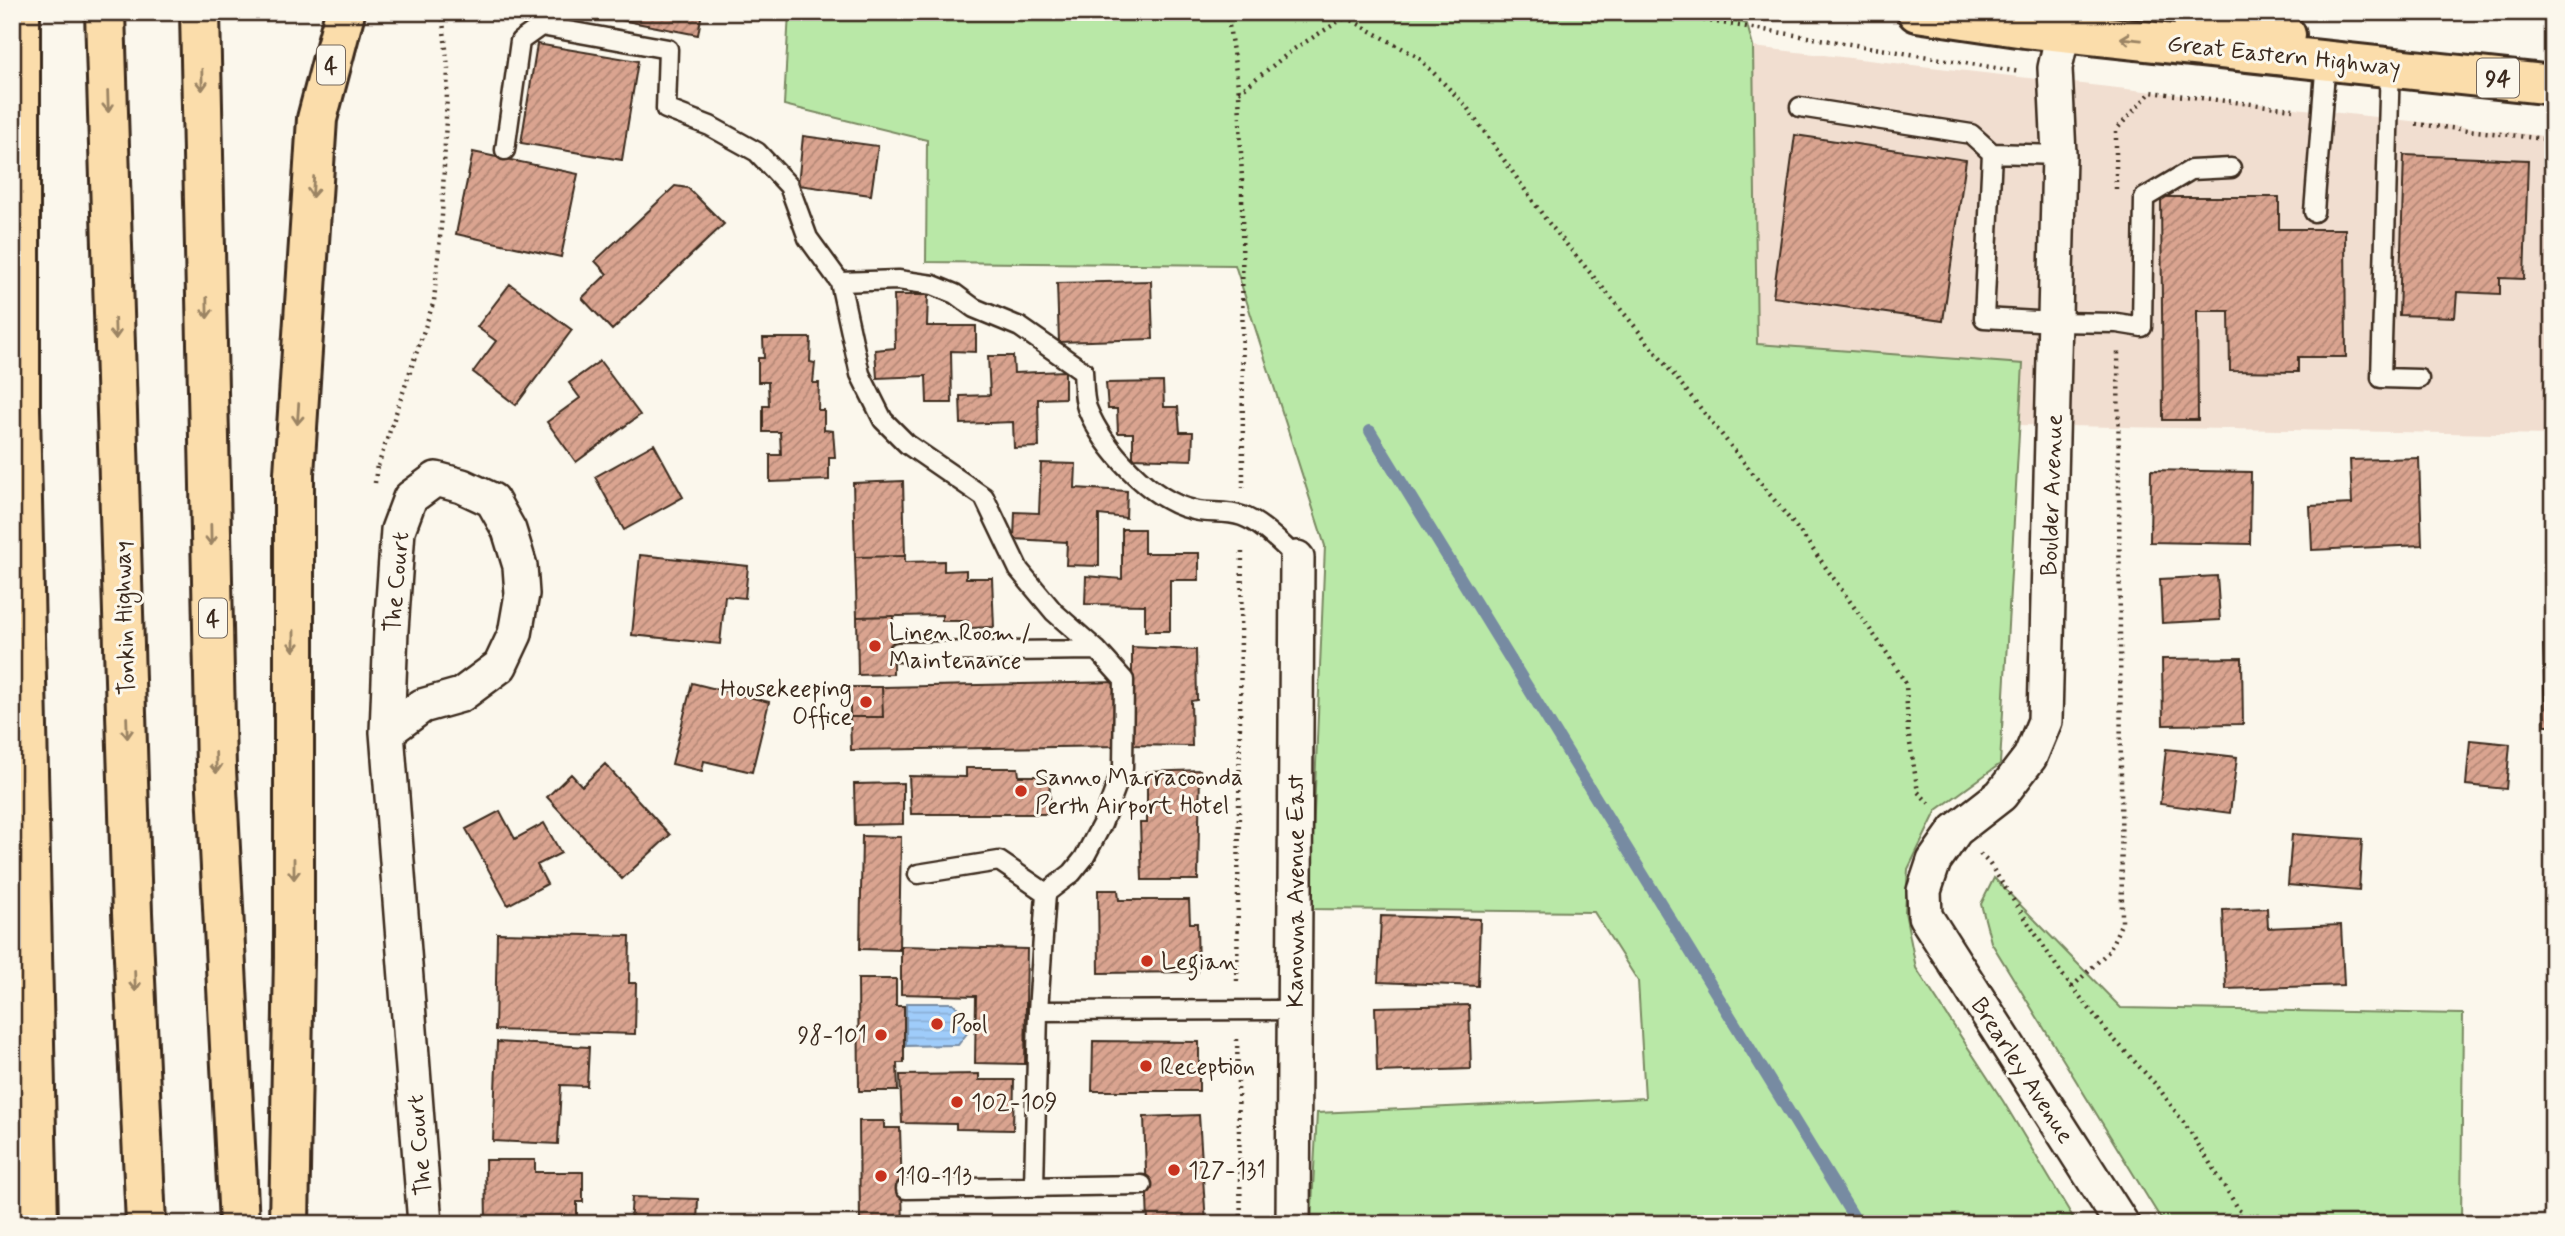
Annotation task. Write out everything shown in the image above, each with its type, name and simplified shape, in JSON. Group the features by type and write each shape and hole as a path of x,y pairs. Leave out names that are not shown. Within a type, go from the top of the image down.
{"highway":[{"path":"20,12 20,410 38,1224"},
{"name":"Tonkin Highway","path":"105,12 132,899 146,1224"},
{"name":"4","path":"200,12 216,769 239,1224"},
{"name":"4","path":"289,1224 294,957 293,474 317,119 345,12"},
{"name":"Great Eastern Highway","path":"1917,12 2063,32 2326,52 2443,72 2553,85"},
{"name":"Great Eastern Highway","path":"2189,12 2326,52"}],"street":[{"name":"Boulder Avenue","path":"1925,916 1924,891 1934,861 1956,830 2001,795 2031,757 2045,721 2059,155 2055,68 2063,32"},
{"name":"The Court","path":"387,732 422,706 461,695 500,666 515,634 522,594 520,562 509,530 492,500 462,486 436,479 410,499 398,530 387,732 425,1224"},
{"name":"Kanowna Avenue East","path":"1293,1224 1297,558"},
{"name":"Brearley Avenue","path":"1925,916 2122,1224"}],"lane":[{"path":"505,150 520,41 541,19 668,49 666,110 710,126 757,152 789,186 808,238 840,282 860,374 883,420 907,444 984,496 1018,570 1054,612 1097,650 1124,680 1123,768 1102,824 1084,858 1072,873 1046,893 1038,1011 1034,1187"},
{"path":"2314,212 2326,52"},
{"path":"2390,63 2381,377 2419,379"},
{"path":"1800,107 1970,134 1992,153 2059,155"},
{"path":"1992,153 1984,318 2055,323 2118,323 2142,327 2144,198 2191,170 2231,168"},
{"path":"840,282 898,280 933,285 955,294 974,308 1020,327 1083,371 1086,405 1099,432 1129,470 1160,495 1192,510 1243,516 1252,520 1297,558"},
{"path":"898,652 1097,650"},
{"path":"918,874 999,861 1046,893"},
{"path":"1038,1011 1294,1010"},
{"path":"906,1189 1142,1185"}],"path":[{"path":"398,530 377,464 434,301 442,216 448,68 442,12"},
{"path":"1227,12 1239,92 1242,182 1243,516 1237,1011 1241,1224"},
{"path":"1655,12 2057,79"},
{"path":"1239,92 1294,49 1346,15 1418,57 1466,106 1547,221 1804,537 1889,656 1906,684 1908,731 1918,792 1989,863 2072,987 2111,1037 2158,1087 2192,1133 2248,1224"},
{"path":"2116,199 2116,130 2151,92 2321,113"},
{"path":"2388,121 2553,140"},
{"path":"2072,987 2109,951 2122,922 2118,323"}],"shaded area":[{"path":"1753,47 2553,137 2553,435 2017,425 2022,364 1757,345"}],"green space":[{"path":"789,12 1702,12 1747,24 1753,47 1757,344 2023,364 2000,764 1937,810 1908,869 1905,912 1916,968 2003,1101 2077,1224 1311,1224 1317,1113 1645,1098 1638,981 1594,912 1310,909 1325,546 1235,265 926,262 927,140 784,105"},
{"path":"1994,878 2121,1008 2463,1014 2461,1224 2164,1224 1991,942 1981,904"}],"water":[{"name":"Pool","path":"906,1003 953,1003 967,1017 968,1032 958,1045 906,1046"}],"building":[{"path":"580,12 702,12 698,35"},
{"path":"537,44 638,61 622,160 521,143"},
{"path":"1795,135 1966,160 1943,321 1773,297"},
{"path":"803,136 878,146 871,195 798,185"},
{"path":"473,152 578,174 561,257 456,234"},
{"path":"2404,155 2528,160 2524,279 2500,278 2500,294 2457,292 2455,317 2399,315"},
{"path":"675,186 688,188 724,224 612,330 582,298 607,274 595,261"},
{"path":"2161,197 2279,197 2279,229 2345,229 2346,357 2298,357 2298,372 2230,371 2229,311 2197,311 2198,420 2163,420"},
{"path":"1151,281 1153,339 1059,342 1057,283"},
{"path":"510,284 572,330 516,405 473,372 496,341 477,327"},
{"path":"894,295 928,295 927,326 976,326 976,352 951,351 952,403 927,403 926,376 877,378 875,350 895,348"},
{"path":"763,338 811,338 810,362 815,363 813,383 819,383 818,410 824,410 824,430 833,431 835,457 829,457 829,480 770,482 770,455 781,455 780,432 763,432 763,406 769,406 768,382 758,382 758,358 764,358"},
{"path":"988,356 1013,356 1014,373 1065,371 1065,398 1038,399 1039,447 1014,448 1013,422 961,424 960,396 990,395"},
{"path":"600,361 640,415 576,462 547,422 580,398 569,383"},
{"path":"1163,382 1164,407 1178,407 1180,432 1193,432 1192,460 1133,458 1133,433 1118,433 1117,409 1108,409 1106,383"},
{"path":"654,444 683,497 624,530 595,477"},
{"path":"2419,458 2422,545 2312,550 2310,506 2352,504 2350,460"},
{"path":"1041,463 1076,464 1075,488 1127,491 1126,518 1099,515 1099,566 1066,565 1067,542 1014,539 1015,512 1039,513"},
{"path":"2151,470 2251,472 2250,544 2150,542"},
{"path":"903,481 905,556 855,557 853,483"},
{"path":"1122,529 1144,529 1144,553 1199,553 1199,580 1170,580 1170,631 1145,631 1145,605 1085,604 1086,576 1122,579"},
{"path":"640,555 748,566 745,598 725,596 720,644 632,635"},
{"path":"905,556 905,562 944,561 944,571 966,570 966,578 992,578 994,627 969,628 968,621 942,621 942,615 857,617 855,557"},
{"path":"2217,576 2220,620 2162,623 2160,579"},
{"name":"Linen Room / Maintenance","path":"893,616 893,674 858,675 857,617"},
{"path":"2543,645 2553,645 2553,725 2545,725"},
{"path":"1132,647 1196,650 1197,700 1191,701 1192,746 1128,745"},
{"path":"2242,658 2243,724 2163,725 2162,659"},
{"path":"1120,682 1121,746 851,750 850,717 883,717 882,687"},
{"path":"692,683 769,702 752,772 704,761 702,771 672,764"},
{"name":"Housekeeping Office","path":"850,687 882,687 883,717 850,717"},
{"path":"2470,740 2510,744 2506,789 2466,785"},
{"path":"2166,749 2237,757 2230,813 2160,804"},
{"path":"605,764 670,835 622,879 547,797 571,774 582,786"},
{"path":"966,768 1018,768 1019,776 1049,776 1051,814 911,814 909,776 966,777"},
{"path":"1200,770 1198,880 1142,880 1140,823 1147,823 1147,772"},
{"path":"903,783 903,824 855,825 854,784"},
{"path":"500,811 515,839 544,823 561,853 537,865 547,884 508,905 466,829"},
{"path":"2292,834 2362,839 2359,891 2288,885"},
{"path":"862,836 901,837 899,950 860,949"},
{"path":"1098,890 1118,890 1119,900 1189,900 1190,923 1197,923 1198,972 1099,973"},
{"path":"2267,908 2268,928 2341,925 2344,985 2226,989 2223,910"},
{"path":"1381,916 1480,919 1478,986 1378,982"},
{"path":"497,933 630,936 629,983 636,983 635,1034 495,1030"},
{"path":"901,946 1027,949 1025,1064 975,1063 976,996 901,994"},
{"name":"98-101","path":"858,979 896,979 896,1006 904,1006 904,1063 897,1063 898,1091 859,1091"},
{"path":"1469,1005 1471,1069 1377,1072 1375,1007"},
{"name":"Reception","path":"1093,1041 1199,1042 1199,1091 1092,1091"},
{"path":"497,1042 589,1047 587,1086 561,1085 558,1144 493,1141"},
{"name":"102-109","path":"979,1074 979,1080 1014,1080 1013,1130 956,1129 956,1124 902,1123 900,1075"},
{"name":"127-131","path":"1199,1115 1206,1224 1148,1224 1144,1117"},
{"name":"110-113","path":"859,1121 884,1121 884,1128 900,1128 903,1224 860,1224"},
{"path":"485,1160 535,1160 535,1172 583,1172 583,1202 577,1202 577,1224 486,1224"},
{"path":"632,1197 698,1199 697,1224 630,1224"}],"waterway":[{"path":"1370,431 1858,1224"}],"place":[{"name":"Linen Room / Maintenance","path":"875,646"},
{"name":"Housekeeping Office","path":"866,702"},
{"name":"Sanno Marracoonda Perth Airport Hotel","path":"1021,791"},
{"name":"Legian","path":"1147,961"},
{"name":"Pool","path":"937,1024"},
{"name":"98-101","path":"881,1035"},
{"name":"Reception","path":"1146,1066"},
{"name":"102-109","path":"957,1102"},
{"name":"127-131","path":"1174,1170"},
{"name":"110-113","path":"881,1176"}]}
